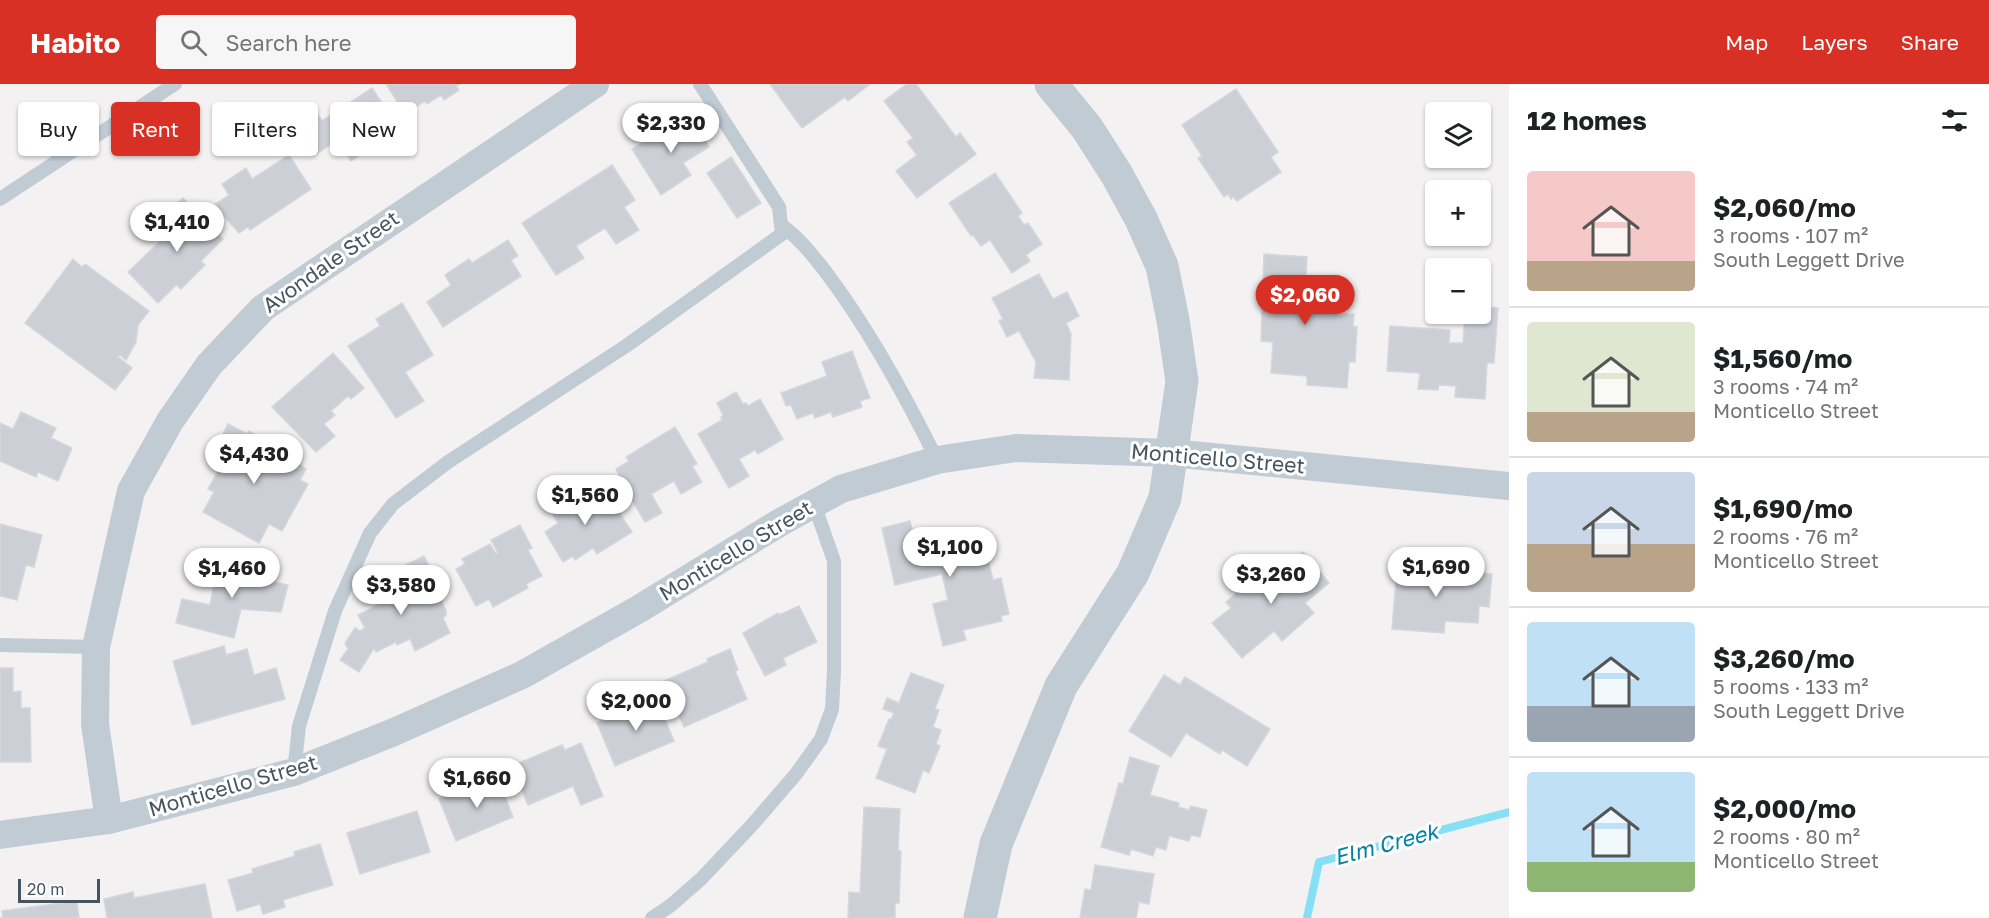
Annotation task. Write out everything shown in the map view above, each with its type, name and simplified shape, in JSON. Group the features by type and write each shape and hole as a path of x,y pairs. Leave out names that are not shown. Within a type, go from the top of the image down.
{"street":[{"name":"Avondale Street","path":"109,820 95,724 96,646 131,491 170,421 209,365 263,308 594,84"},
{"path":"980,918 996,844 1060,686 1134,573 1165,498 1182,381 1162,266 1141,219 1117,175 1087,128 1051,84"},
{"name":"Monticello Street","path":"0,835 109,820 294,772 394,732 522,675 639,609 778,523 841,489 937,460 1016,448 1171,453 1509,486"}],"lane":[{"path":"0,199 175,84"},
{"path":"294,772 299,726 335,611 370,533 393,504 448,462 626,346 782,234 779,207 700,84"},
{"path":"781,225 798,237 846,299 911,408 937,460"},
{"path":"652,918 670,906 701,879 752,825 796,774 820,739 831,709 832,699 834,561 814,504"},
{"path":"0,645 96,646"}],"building":[{"path":"386,84 460,84 456,86 459,90 444,100 441,95 427,104 425,101 417,106 417,102 397,102"},
{"path":"770,84 870,84 848,101 845,97 802,128"},
{"path":"907,84 916,84 956,137 960,133 976,154 917,198 896,171 917,155 907,142 913,138 884,101"},
{"path":"372,88 381,102 351,102"},
{"path":"1236,89 1278,152 1271,157 1281,172 1237,201 1233,197 1231,199 1228,194 1224,197 1198,158 1202,156 1182,125"},
{"path":"318,115 322,121 330,116 330,145 318,153"},
{"path":"690,116 709,147 683,163 691,175 661,195 632,149"},
{"path":"290,156 311,189 250,230 248,227 239,233 214,205 229,195 222,184 246,168 252,179"},
{"path":"348,156 358,156 351,161"},
{"path":"731,157 761,203 737,218 707,173"},
{"path":"612,165 635,200 624,207 639,230 616,244 605,228 576,246 584,258 556,275 522,223"},
{"path":"995,173 1022,213 1018,216 1024,225 1028,223 1042,244 1026,255 1030,261 1012,273 990,240 981,246 973,235 971,236 949,203"},
{"path":"183,198 223,239 201,261 205,265 181,289 176,285 158,303 128,272 175,227 164,216"},
{"path":"508,240 518,256 511,260 521,276 443,327 427,302 451,285 445,275 469,259 472,263"},
{"path":"1264,254 1307,257 1305,294 1313,294 1313,297 1323,298 1339,305 1339,314 1354,314 1353,326 1357,327 1355,362 1349,362 1347,388 1307,385 1307,376 1271,373 1273,342 1261,341"},
{"path":"73,259 82,267 85,264 149,311 138,325 136,342 126,360 120,355 118,357 132,368 115,390 25,323"},
{"path":"1039,274 1053,299 1067,292 1079,316 1066,323 1071,334 1069,380 1034,378 1036,362 1019,331 1007,337 999,321 1003,319 992,298"},
{"path":"402,303 433,355 405,372 424,401 396,418 348,346 380,326 376,319"},
{"path":"1491,307 1498,308 1494,363 1487,363 1485,399 1455,397 1456,386 1439,385 1438,390 1418,389 1420,373 1387,371 1390,326 1450,330 1449,343 1463,343 1464,324 1491,324"},
{"path":"852,351 870,398 860,401 862,407 833,417 831,412 815,418 813,413 797,419 791,405 786,406 781,393 827,376 822,362"},
{"path":"333,353 364,388 351,399 348,396 331,411 335,415 324,424 335,436 316,452 272,407"},
{"path":"736,392 743,404 746,403 748,406 760,399 783,439 758,454 755,450 739,459 749,476 729,488 698,434 722,420 723,415 717,403"},
{"path":"21,412 56,428 51,438 72,448 58,481 38,472 36,477 0,461 0,423 13,429"},
{"path":"228,424 247,434 249,431 306,469 300,480 308,484 282,531 269,524 259,543 203,512 214,492 208,489 227,455 215,449"},
{"path":"675,427 697,464 692,466 702,482 681,494 674,481 651,494 662,513 645,522 616,469 629,461 626,457"},
{"path":"574,490 585,507 607,494 632,532 597,554 593,548 575,560 573,556 563,562 545,532 558,523 548,506"},
{"path":"910,521 916,546 975,531 978,543 984,542 993,580 1001,578 1009,614 1001,616 1002,621 963,630 966,640 943,646 933,604 948,600 942,574 895,585 882,528"},
{"path":"0,524 42,535 34,567 26,565 17,600 0,596"},
{"path":"520,525 532,548 528,550 542,576 526,584 528,588 493,607 489,599 476,606 456,569 465,564 462,559 490,544 496,554 498,553 491,540"},
{"path":"1303,552 1329,583 1305,603 1314,613 1282,641 1274,631 1242,658 1212,623 1231,608 1226,602 1260,572 1265,578 1278,567 1281,571"},
{"path":"220,554 253,562 249,576 288,585 281,612 241,609 234,638 176,623 182,599 210,605"},
{"path":"424,556 442,593 438,595 446,610 443,618 450,633 415,651 410,639 397,645 396,642 376,652 374,648 359,672 340,660 348,649 345,643 355,628 360,631 365,628 358,615 394,597 393,594 402,590 393,571"},
{"path":"1398,558 1429,561 1428,578 1469,582 1470,572 1492,574 1489,607 1479,606 1478,623 1445,621 1444,633 1392,629"},
{"path":"799,606 817,642 783,658 786,665 765,676 743,633 778,613 779,615"},
{"path":"224,646 226,655 247,649 254,675 276,668 285,699 192,725 173,661"},
{"path":"730,649 738,670 735,671 747,699 684,727 664,681 708,662 707,659"},
{"path":"0,668 13,668 13,692 21,691 21,708 30,708 31,762 0,762"},
{"path":"911,673 944,685 935,709 939,710 933,727 941,730 936,744 940,746 929,773 923,770 915,793 876,778 887,749 878,746 889,719 891,720 894,713 883,709 887,698 899,703"},
{"path":"1164,675 1180,685 1185,677 1270,729 1247,766 1222,750 1220,754 1186,733 1171,757 1129,731"},
{"path":"656,698 674,741 615,766 597,723"},
{"path":"581,743 603,796 581,805 573,786 528,805 514,771 517,770 514,765 562,745 565,750"},
{"path":"1130,757 1159,766 1150,795 1179,803 1178,807 1189,810 1191,806 1207,810 1200,837 1191,835 1189,841 1169,836 1166,850 1156,847 1153,856 1131,849 1129,855 1101,847 1119,783 1123,784"},
{"path":"496,774 513,817 456,841 439,799 453,793 455,798 478,788 475,783"},
{"path":"864,807 900,809 899,903 895,903 895,918 848,918 849,892 860,893"},
{"path":"417,811 430,852 360,874 347,833"},
{"path":"320,844 333,885 283,900 285,907 263,914 260,904 237,911 228,880 253,873 252,869 295,856 294,852"},
{"path":"1095,865 1154,874 1149,904 1139,902 1136,918 1080,918 1085,889 1091,890"},
{"path":"205,884 212,918 107,918 104,899 133,892 134,898"},
{"path":"77,901 79,918 0,918 3,917 2,911"}],"waterway":[{"name":"Elm Creek","path":"1307,918 1319,862 1509,812"}]}
